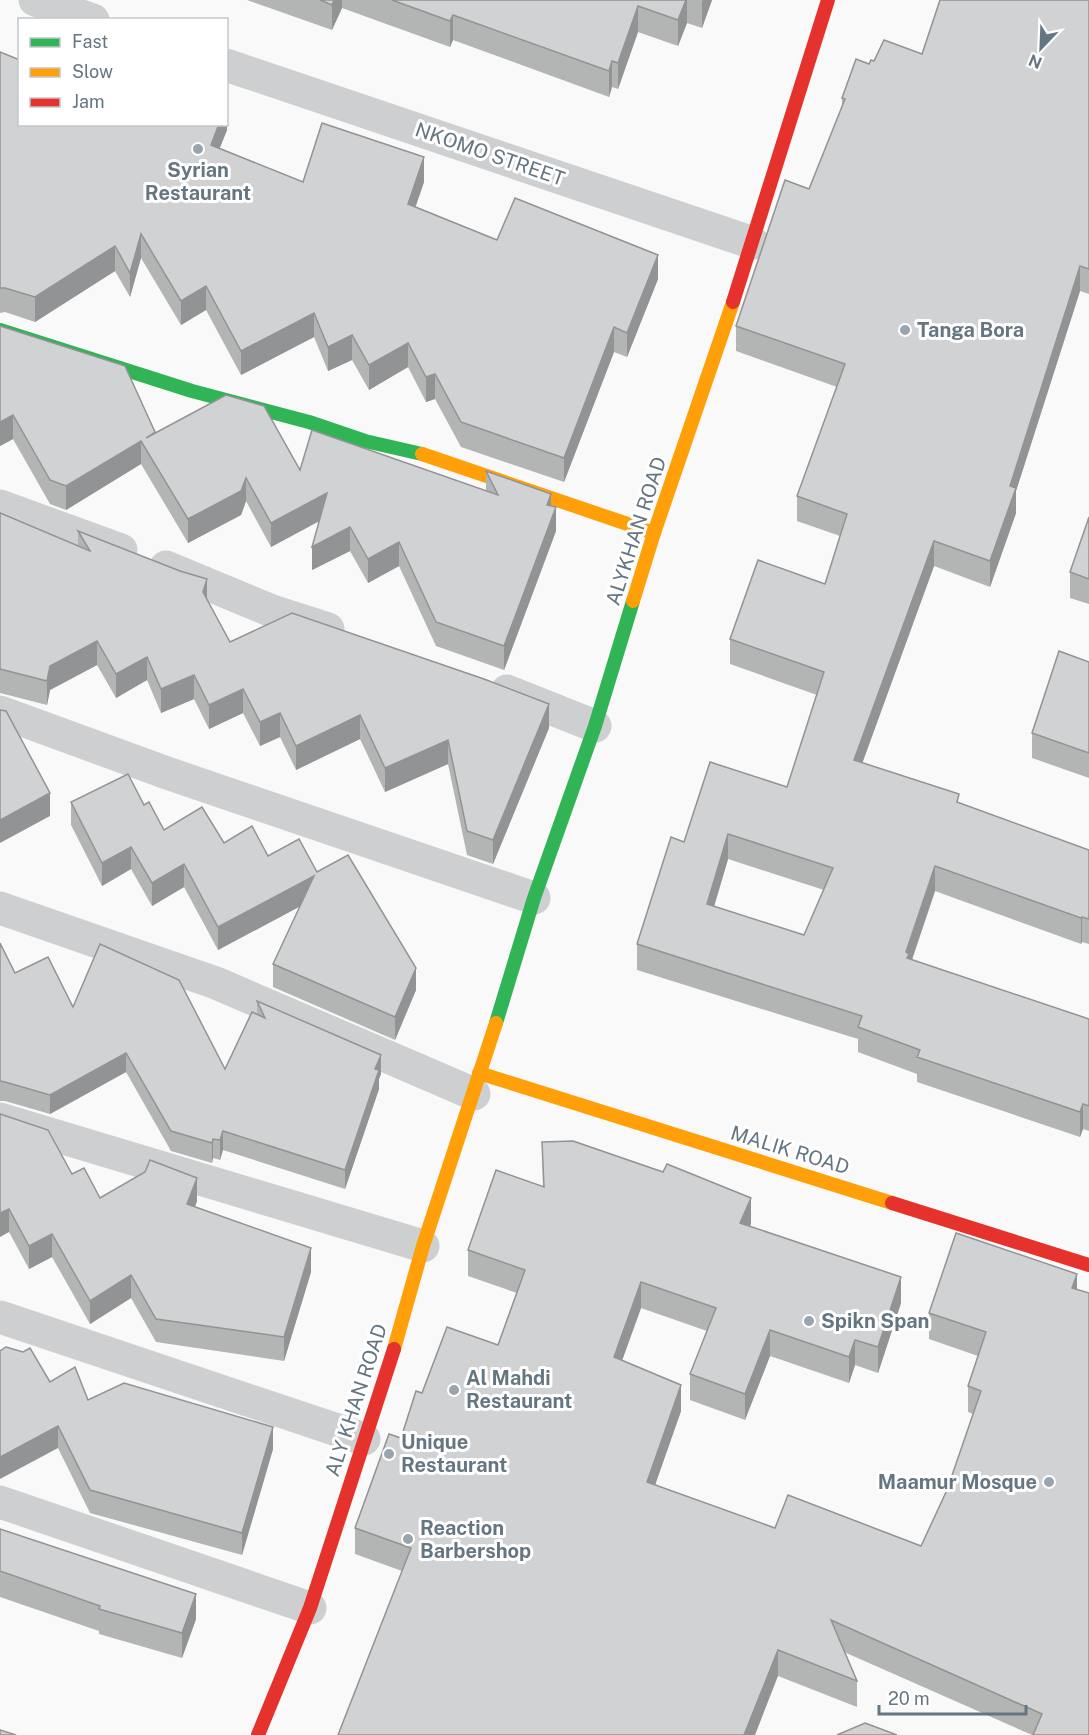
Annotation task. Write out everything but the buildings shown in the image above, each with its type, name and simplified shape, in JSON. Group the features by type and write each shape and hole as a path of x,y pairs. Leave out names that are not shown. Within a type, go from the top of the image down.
{"street":[{"path":"35,0 87,18"},
{"name":"ALYKHAN ROAD","path":"476,1083 534,898 595,726 654,533 753,243 828,0"},
{"name":"NKOMO STREET","path":"228,66 753,243"},
{"path":"0,330 192,391 309,422 365,441 424,454 654,533"},
{"path":"0,506 182,572 272,612 356,638"},
{"path":"481,682 595,726"},
{"path":"0,712 167,773 534,898"},
{"path":"0,908 216,983 476,1083"},
{"name":"ALY KHAN ROAD","path":"258,1735 310,1608 476,1083"},
{"name":"MALIK ROAD","path":"476,1083 1089,1265"},
{"path":"0,1119 423,1245"},
{"path":"0,1317 364,1438"},
{"path":"0,1502 310,1608"}],"traffic: fast":[{"path":"0,330 192,391 309,422 365,441 422,454"},
{"path":"496,1023 534,898 595,726 633,601"}],"traffic: slow":[{"path":"633,601 733,302"},
{"path":"422,454 654,533"},
{"path":"394,1349 423,1246 496,1023"},
{"path":"479,1073 892,1203"}],"traffic: jam":[{"path":"733,302 828,0"},
{"path":"892,1203 1089,1265"},
{"path":"258,1735 310,1608 394,1349"}],"place":[{"name":"Syrian Restaurant","path":"198,149"},
{"name":"Tanga Bora","path":"905,330"},
{"name":"Spikn Span","path":"809,1321"},
{"name":"Al Mahdi Restaurant","path":"454,1390"},
{"name":"Unique Restaurant","path":"389,1454"},
{"name":"Maamur Mosque","path":"1049,1482"},
{"name":"Reaction Barbershop","path":"408,1539"}]}
